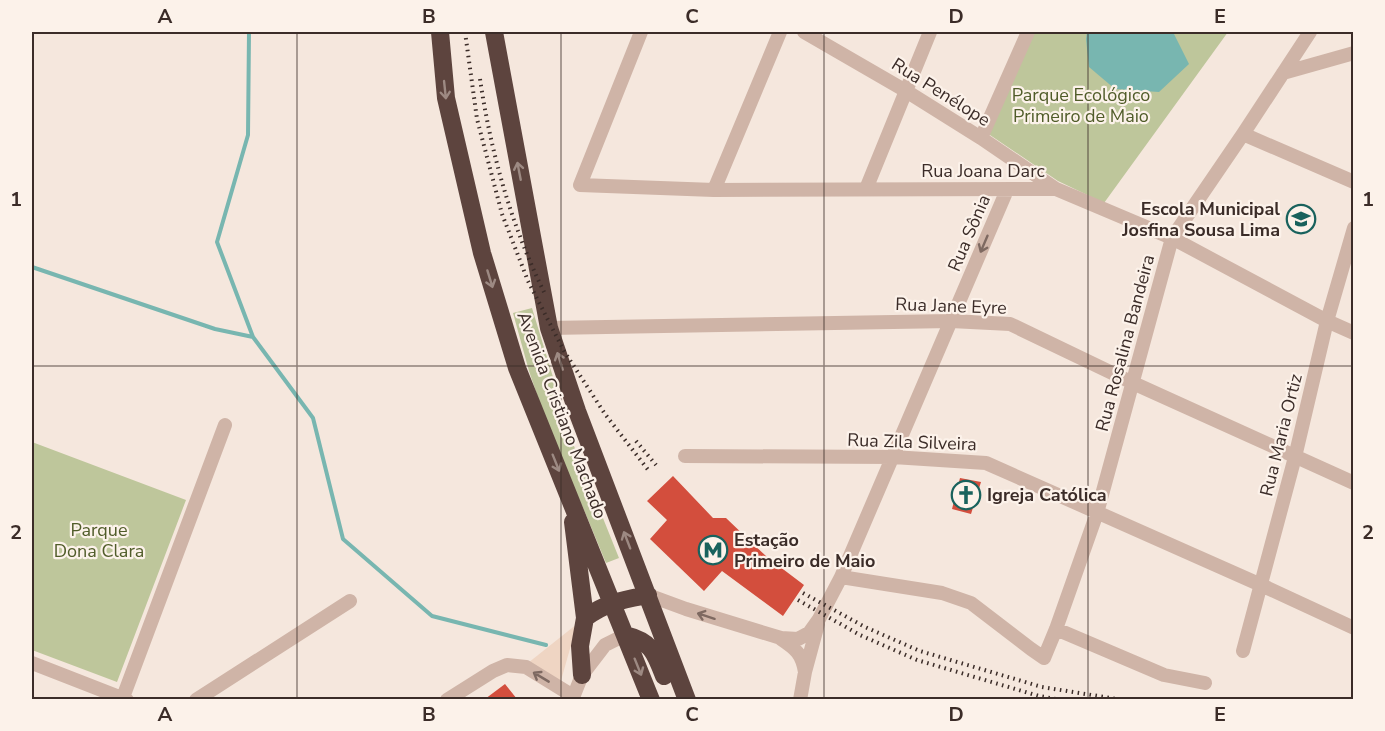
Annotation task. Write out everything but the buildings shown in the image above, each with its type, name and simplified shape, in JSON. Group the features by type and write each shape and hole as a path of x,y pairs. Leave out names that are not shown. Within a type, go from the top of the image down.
{"highway":[{"name":"Avenida Cristiano Machado","path":"440,32 446,98 482,253 517,368 651,699"},
{"name":"Avenida Cristiano Machado","path":"494,32 549,328 577,411 687,699"},
{"path":"570,497 585,618 580,646 582,675"},
{"path":"585,618 612,602 648,595"},
{"path":"625,635 636,637 646,643 656,654 674,699"}],"street":[{"name":"Rua Joana Darc","path":"641,32 580,185 714,190 1056,189 1172,238 1353,333"},
{"path":"714,190 780,32"},
{"name":"Rua Penélope","path":"804,32 906,91 1056,189"},
{"path":"866,189 930,32"},
{"path":"981,138 1028,32"},
{"name":"Rua Rosalina Bandeira","path":"841,577 942,593 971,603 1044,658 1097,513 1172,238 1244,134 1310,32"},
{"path":"1283,73 1353,53"},
{"path":"1244,134 1353,182"},
{"name":"Rua Sônia","path":"781,639 798,639 809,633 841,577 1007,190"},
{"name":"Rua Maria Ortiz","path":"1244,651 1295,457 1327,321 1353,228"},
{"name":"Rua Jane Eyre","path":"549,328 951,321 1010,324 1353,483"},
{"path":"32,663 124,699 225,425"},
{"name":"Rua Zila Silveira","path":"685,456 892,457 986,463 1353,628"},
{"path":"648,595 781,639 794,647 803,659 805,672"},
{"path":"196,699 350,601"},
{"name":"Rua Sônia","path":"800,699 819,619"},
{"path":"1056,629 1164,675 1205,683"},
{"path":"447,699 507,665 526,668 573,698 582,675 605,645 625,635"}],"green space":[{"name":"Parque Ecológico Primeiro de Maio","path":"1031,32 1228,32 1104,203 1058,181 987,133"},
{"path":"532,308 574,446 619,558 606,563 552,439 529,371 513,313"},
{"name":"Parque Dona Clara","path":"32,442 186,500 117,682 32,650"}],"shaded area":[{"path":"577,624 560,684 528,663"}],"water":[{"path":"1087,32 1173,32 1189,64 1159,92 1115,89 1089,67"}],"waterway":[{"path":"249,32 248,135 217,242 253,337 313,418 343,539 432,616 546,645"},
{"path":"32,267 215,329 253,337"}],"railway":[{"path":"465,32 477,119 502,214 528,281 564,351 605,414 649,471"},
{"path":"480,79 490,135 504,190 523,244 546,296"},
{"path":"636,441 656,465"},
{"path":"803,593 865,627 920,651 1042,687 1123,700"},
{"path":"798,600 860,635 917,660 1039,696 1062,700"}],"place":[{"name":"Escola Municipal Josfina Sousa Lima","path":"1301,219"},
{"name":"Igreja Católica","path":"966,495"},
{"name":"Estação Primeiro de Maio","path":"713,550"}]}
